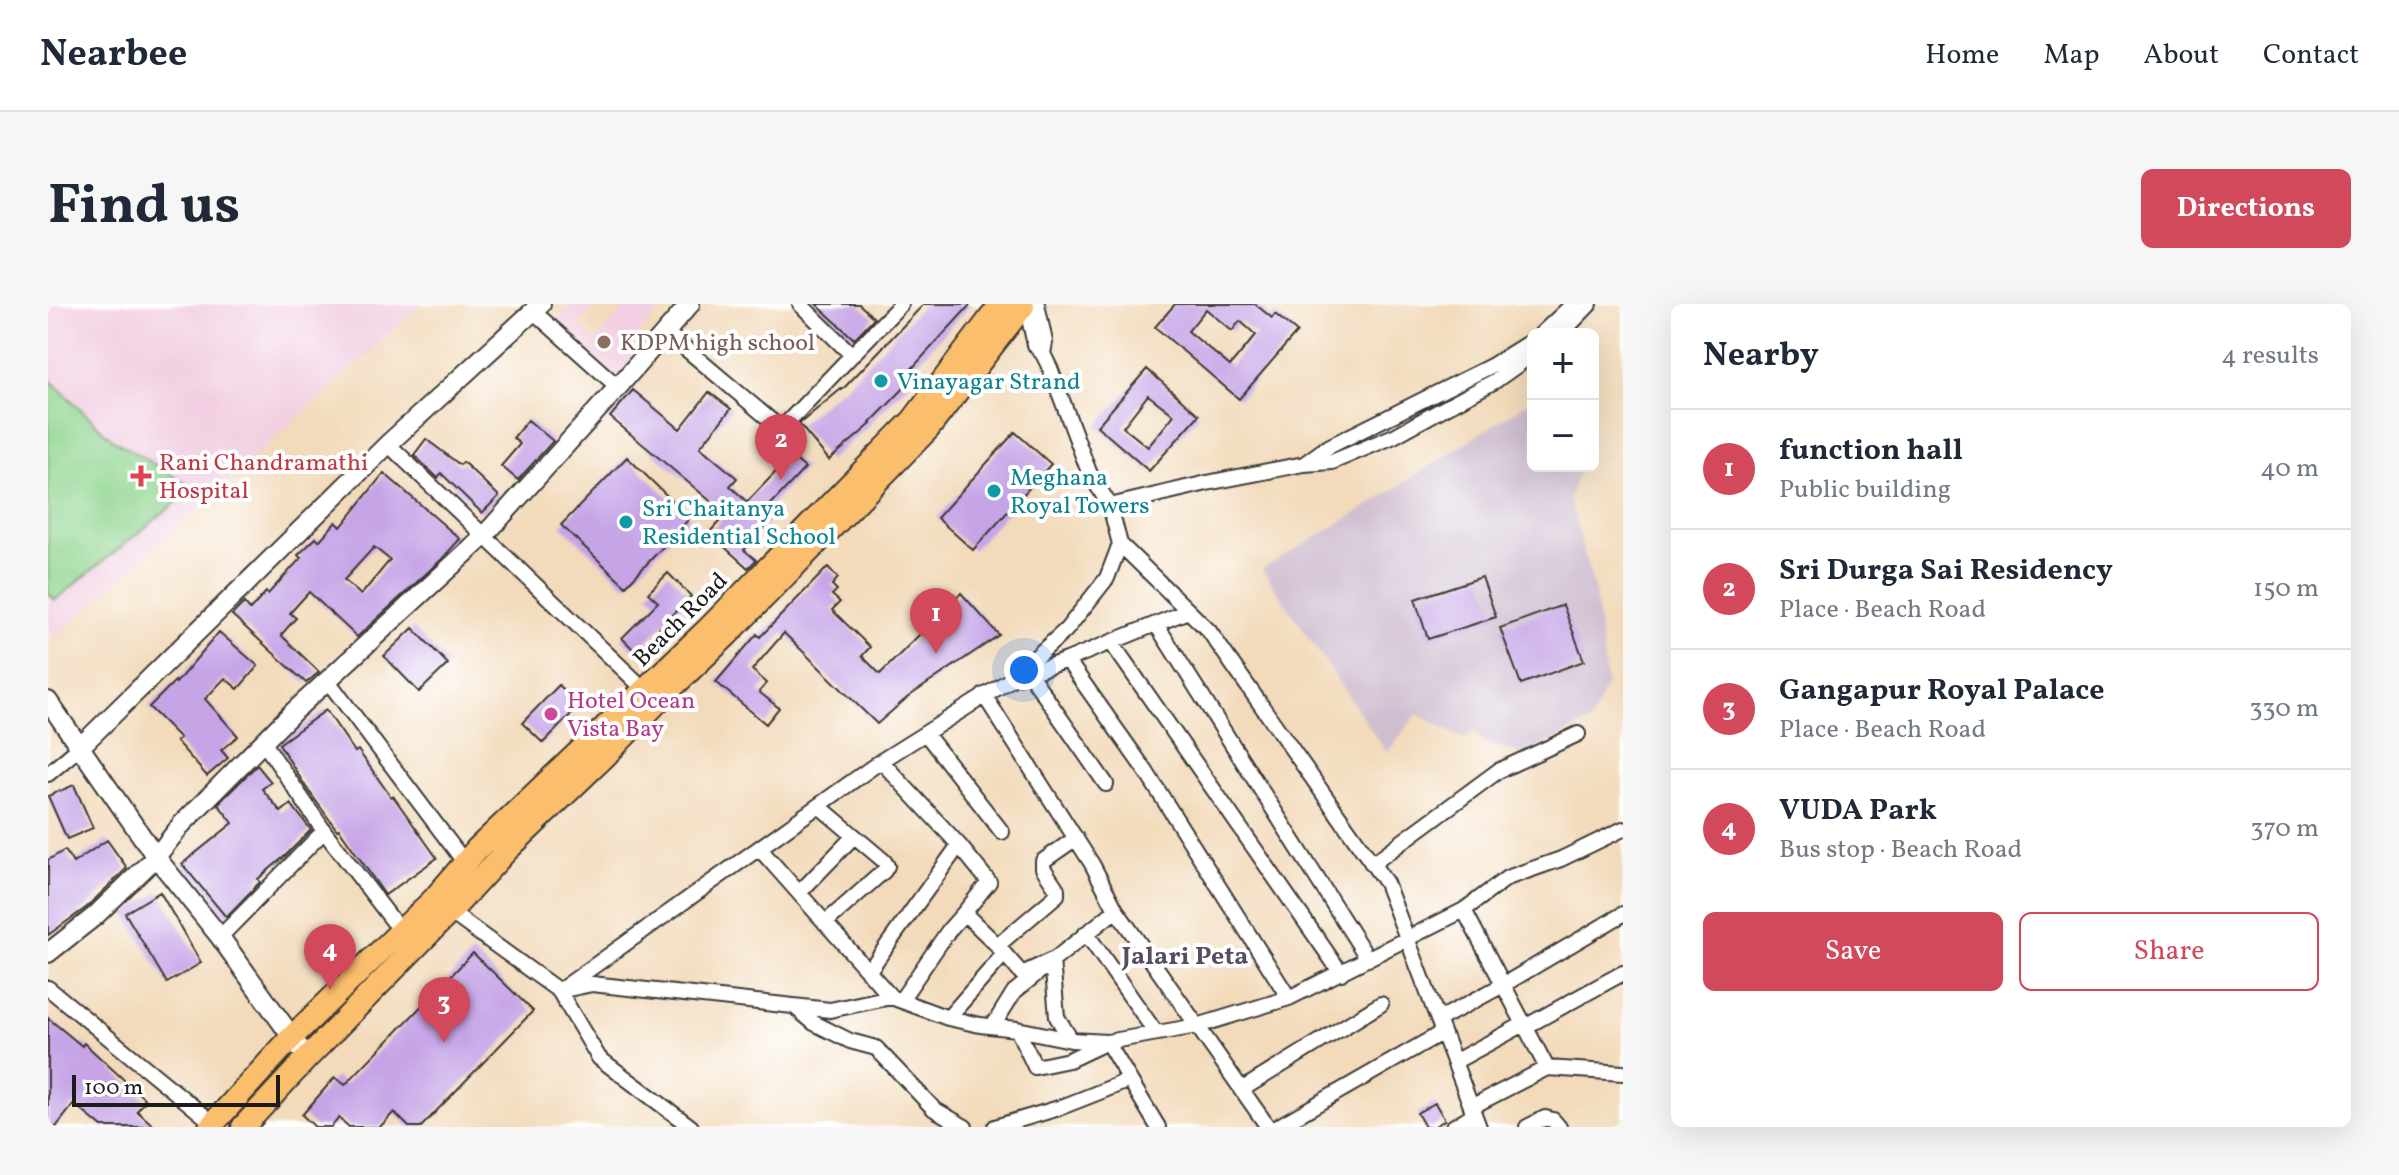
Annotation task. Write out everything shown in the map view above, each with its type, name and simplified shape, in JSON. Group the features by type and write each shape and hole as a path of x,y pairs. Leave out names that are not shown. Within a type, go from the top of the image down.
{"main road":[{"name":"Beach Road","path":"243,1127 442,906 477,849 707,630 1021,305"},
{"name":"Beach Road","path":"212,1125 292,1037 507,850 728,634 928,429 1021,305"}],"street":[{"path":"48,953 95,916 156,857 182,824 292,713 483,537 690,304"},
{"path":"800,304 852,355"},
{"path":"666,332 781,429 901,304"},
{"path":"1547,328 1573,304"},
{"path":"1567,328 1590,304"},
{"path":"1021,305 1089,472 1110,506 1120,544 1209,631 1386,883 1475,1116"},
{"path":"48,774 80,747 388,444 537,308 618,387"},
{"path":"1304,464 1326,448 1493,365 1527,344"},
{"path":"1110,506 1207,483 1304,464 1332,462 1394,436 1495,381 1527,358"},
{"path":"388,444 645,690"},
{"path":"1010,680 1066,630 1107,578 1120,544"},
{"path":"559,991 881,761 984,695 1010,680 1188,611"},
{"path":"1156,624 1368,959"},
{"path":"1111,642 1341,973"},
{"path":"1067,660 1145,770 1289,998"},
{"path":"1029,673 1106,784"},
{"path":"328,681 459,855"},
{"path":"984,695 1076,838 1116,910 1268,1127"},
{"path":"48,701 156,857 220,937 307,1058"},
{"path":"926,734 1002,832"},
{"path":"1372,864 1498,771 1578,734"},
{"path":"264,743 324,831 393,921"},
{"path":"559,991 592,984 830,1010 896,998 989,882 881,761"},
{"path":"819,806 887,866 825,923"},
{"path":"759,848 868,972 896,998 948,1018 1071,1040 1107,1042 1197,1026 1289,998 1464,910 1507,878 1561,859 1623,829"},
{"path":"220,937 324,831"},
{"path":"799,893 854,836"},
{"path":"948,1018 1000,950 1057,895 1057,889 1043,868 1043,861 1076,838"},
{"path":"868,972 959,845"},
{"path":"442,906 559,991 599,1058 691,1127"},
{"path":"993,1026 1014,992 1116,910"},
{"path":"1464,910 1547,1068"},
{"path":"964,913 1022,974 1052,960"},
{"path":"1277,1127 1503,985 1623,914"},
{"path":"1086,933 1156,1033"},
{"path":"1052,960 1057,1017 1071,1040"},
{"path":"1454,1062 1623,973"},
{"path":"48,988 212,1125"},
{"path":"1241,1090 1381,1004"},
{"path":"794,1005 814,1023 850,1041 876,1048 934,1109 965,1127"},
{"path":"1017,1029 1035,1067 1069,1060 1107,1042"},
{"path":"1107,1042 1156,1124 1137,1127"},
{"path":"1453,1127 1547,1068 1623,1073"},
{"path":"995,1127 1059,1108 1130,1080"},
{"path":"1527,1127 1545,1118 1553,1120 1559,1127"}],"shaded area":[{"name":"Rani Chandramathi Hospital","path":"48,304 422,304 54,639 48,632"},
{"name":"KDPM high school","path":"571,304 598,304 579,324 595,340 630,304 655,304 661,310 629,344 641,355 618,380 555,321"},
{"path":"1527,403 1527,472 1579,472 1569,498 1595,592 1607,684 1591,721 1524,755 1484,742 1474,731 1464,739 1417,714 1387,753 1262,569 1370,505"}],"green space":[{"path":"48,378 112,439 194,488 55,600 48,592"}],"building":[{"path":"816,304 859,304 874,318 854,339"},
{"path":"924,304 971,304 907,374 913,379 871,424 829,460 799,424 842,390"},
{"path":"1175,304 1255,304 1272,318 1275,314 1297,332 1239,399 1155,327","holes":["1206,309 1232,331 1240,321 1256,335 1230,366 1188,331"]},
{"path":"1147,369 1199,415 1149,471 1097,426","holes":["1148,395 1174,415 1148,447 1123,427"]},
{"path":"633,390 680,429 709,392 731,409 700,447 737,478 730,486 747,502 791,456 805,468 761,515 769,522 744,550 756,560 748,568 709,533 726,514 610,417"},
{"path":"528,420 553,441 518,480 501,466 520,444 513,438"},
{"name":"Meghana Royal Towers","path":"1015,432 1051,464 973,550 937,518"},
{"path":"426,439 460,465 463,462 499,496 482,513 441,473 438,478 414,455"},
{"name":"Sri Chaitanya Residential School","path":"627,457 690,518 626,586 561,525"},
{"path":"384,473 460,539 357,637 309,592 290,613 296,618 281,635 319,672 306,683 232,615 244,603 250,610 301,558 298,555 316,538 319,541 336,522 341,527","holes":["374,547 390,560 361,595 344,580"]},
{"path":"828,567 838,578 832,585 837,590 832,595 840,602 832,610 870,647 862,656 880,674 961,593 999,635 908,697 877,724 784,633 752,670 767,683 759,692 779,708 766,724 716,682 757,634 760,637"},
{"path":"668,573 691,596 636,652 622,638 658,602 648,593"},
{"path":"1482,577 1496,617 1428,639 1415,599"},
{"path":"1563,605 1584,661 1521,684 1500,628"},
{"path":"413,628 448,664 419,692 384,656"},
{"path":"219,632 258,666 238,689 225,678 205,699 238,736 221,750 228,758 207,776 176,741 180,738 149,707 176,683"},
{"name":"Hotel Ocean Vista Bay","path":"559,685 580,705 543,743 522,723"},
{"path":"326,710 437,858 385,895 306,787 279,744"},
{"path":"257,765 271,782 262,789 281,812 291,804 311,830 258,879 260,882 226,917 182,864 233,823 218,804"},
{"path":"74,785 93,828 67,839 48,796"},
{"path":"107,840 127,868 87,907 48,935 48,860 65,850 73,863"},
{"path":"160,892 201,963 167,983 125,913"},
{"path":"473,953 533,1011 421,1127 409,1127 394,1112 380,1127 349,1127 339,1118 331,1127 315,1127 302,1115 335,1077 345,1085"},
{"path":"48,1018 82,1046 84,1043 146,1100 137,1111 155,1127 102,1127 74,1104 56,1127 48,1127"},
{"path":"1435,1103 1445,1120 1433,1127 1425,1127 1417,1113"}],"place":[{"name":"KDPM high school","path":"604,342"},
{"name":"Vinayagar Strand","path":"881,381"},
{"name":"Rani Chandramathi Hospital","path":"141,476"},
{"name":"Sri Durga Sai Residency","path":"781,480"},
{"name":"Meghana Royal Towers","path":"994,491"},
{"name":"Sri Chaitanya Residential School","path":"626,522"},
{"name":"function hall","path":"936,654"},
{"name":"Hotel Ocean Vista Bay","path":"551,714"},
{"name":"VUDA Park","path":"330,990"},
{"name":"Gangapur Royal Palace","path":"444,1043"}],"district":[{"name":"Jalari Peta","path":"1185,955"}]}
